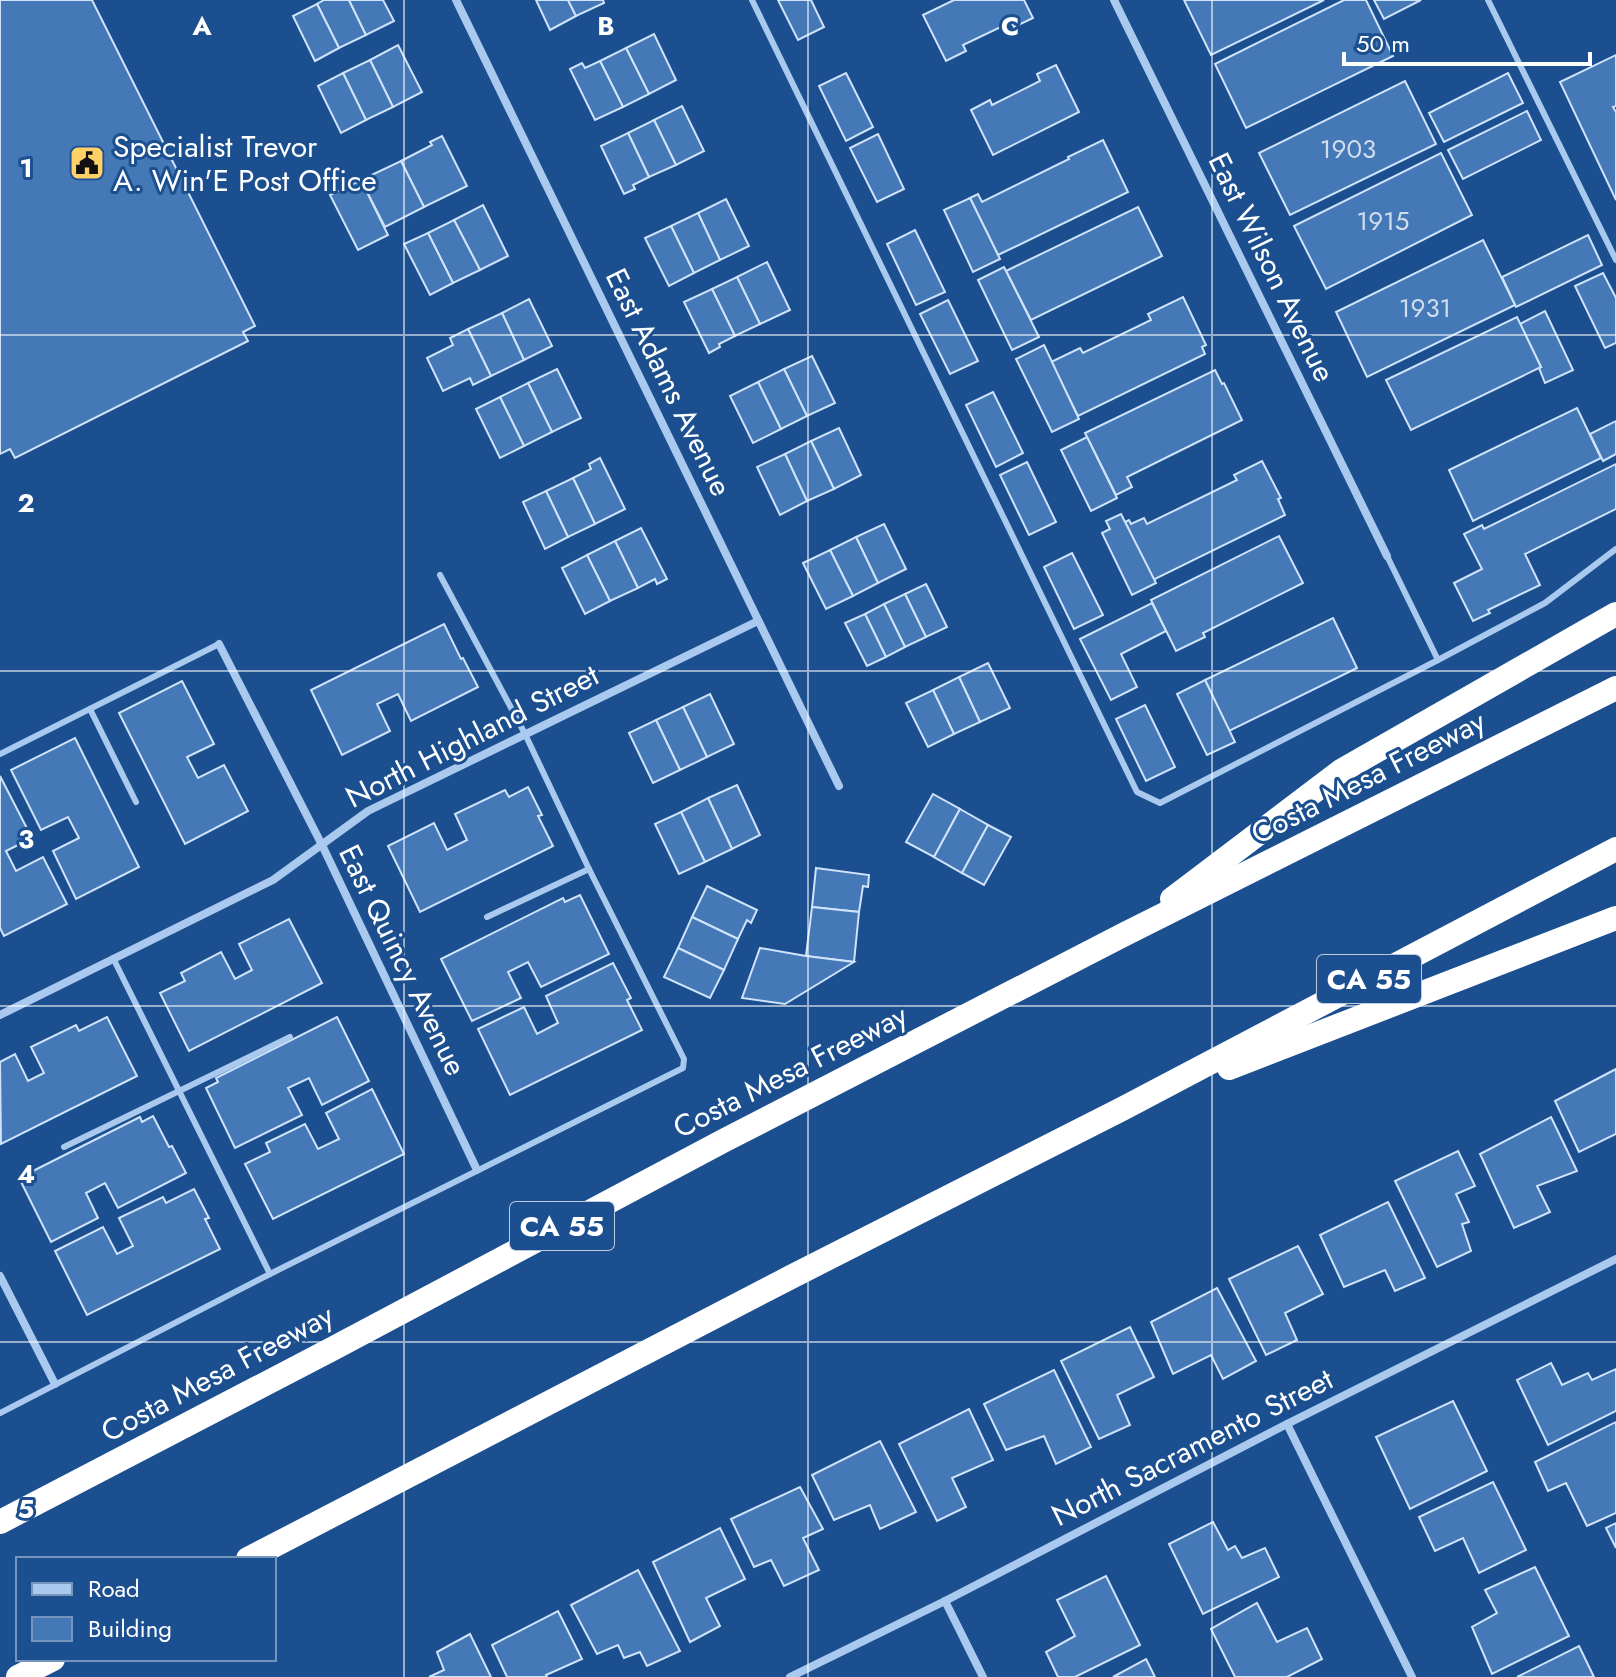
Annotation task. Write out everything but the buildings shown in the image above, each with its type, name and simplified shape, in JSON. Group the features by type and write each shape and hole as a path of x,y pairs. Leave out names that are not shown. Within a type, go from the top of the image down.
{"highway":[{"path":"1125,934 1341,771 1616,614"},
{"name":"Costa Mesa Freeway","path":"0,1522 725,1140 1125,934 1616,688"},
{"name":"CA 55","path":"252,1557 1122,1109 1616,849"},
{"path":"1122,1109 1616,918"},
{"path":"18,1677 49,1661"}],"street":[{"name":"East Adams Avenue","path":"456,0 839,786"},
{"name":"East Wilson Avenue","path":"1114,0 1387,556"},
{"name":"North Highland Street","path":"0,1015 273,880 368,811 758,621"},
{"name":"East Quincy Avenue","path":"219,644 322,845 477,1170"},
{"name":"North Sacramento Street","path":"790,1677 1616,1259"},
{"path":"0,1276 55,1384"},
{"path":"1287,1424 1412,1677"},
{"path":"945,1601 983,1677"}],"lane":[{"path":"752,0 1137,792 1160,803 1545,603 1616,549"},
{"path":"1488,0 1616,260"},
{"path":"1387,556 1438,660"},
{"path":"0,1413 683,1068 684,1059 525,734 440,575"},
{"path":"0,754 219,644"},
{"path":"90,709 136,802"},
{"path":"487,917 589,869"},
{"path":"113,958 270,1274"},
{"path":"64,1147 290,1037"}],"place":[{"name":"Specialist Trevor A. Win'E Post Office","path":"87,163"}]}
